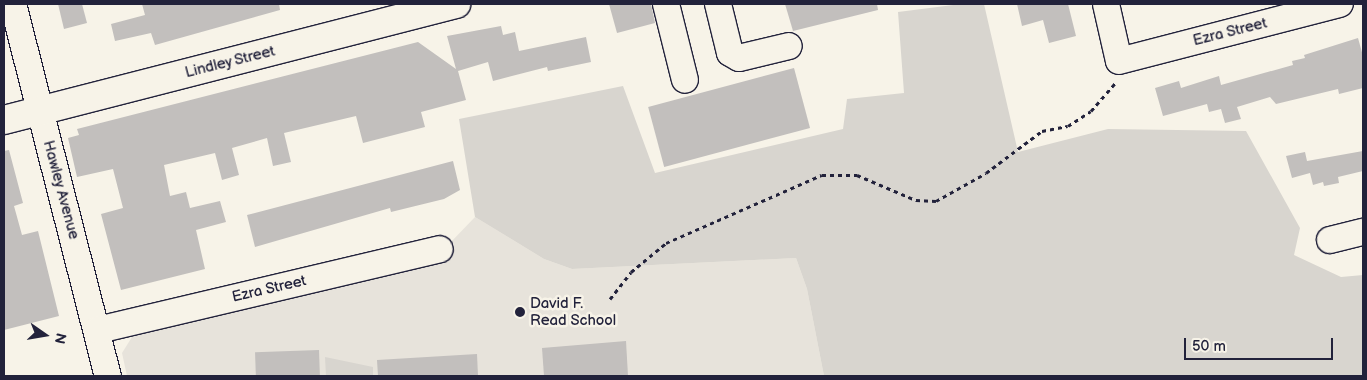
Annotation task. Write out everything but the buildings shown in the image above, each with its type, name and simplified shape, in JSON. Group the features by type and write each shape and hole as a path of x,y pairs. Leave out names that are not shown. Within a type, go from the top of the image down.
{"main road":[{"name":"Lindley Street","path":"4,120 456,4"}],"street":[{"name":"Hawley Avenue","path":"13,4 98,330 108,376"},
{"path":"666,4 685,80"},
{"path":"718,4 730,53 739,58 789,46"},
{"path":"1106,4 1119,61"},
{"name":"Ezra Street","path":"1119,61 1340,4"},
{"path":"1330,240 1363,232"},
{"name":"Ezra Street","path":"98,330 440,249"}],"path":[{"path":"610,299 630,272 666,243 822,175 857,175 879,187 916,200 936,200 986,174 1042,131 1068,126 1091,111 1116,81 1119,61"}],"shaded area":[{"path":"961,4 984,4 1018,152 1108,129 1246,131 1300,228 1294,255 1341,277 1363,275 1363,376 824,376 807,289 796,258 572,269 544,259 475,217 459,119 623,86 655,173 843,129 847,99 904,93 898,12"},
{"name":"David F. Read School","path":"475,217 544,259 572,269 796,258 807,289 824,376 127,376 122,353 132,337 422,264 450,243"},
{"path":"325,357 373,367 373,376 326,376"}],"place":[{"name":"David F. Read School","path":"520,312"}]}
